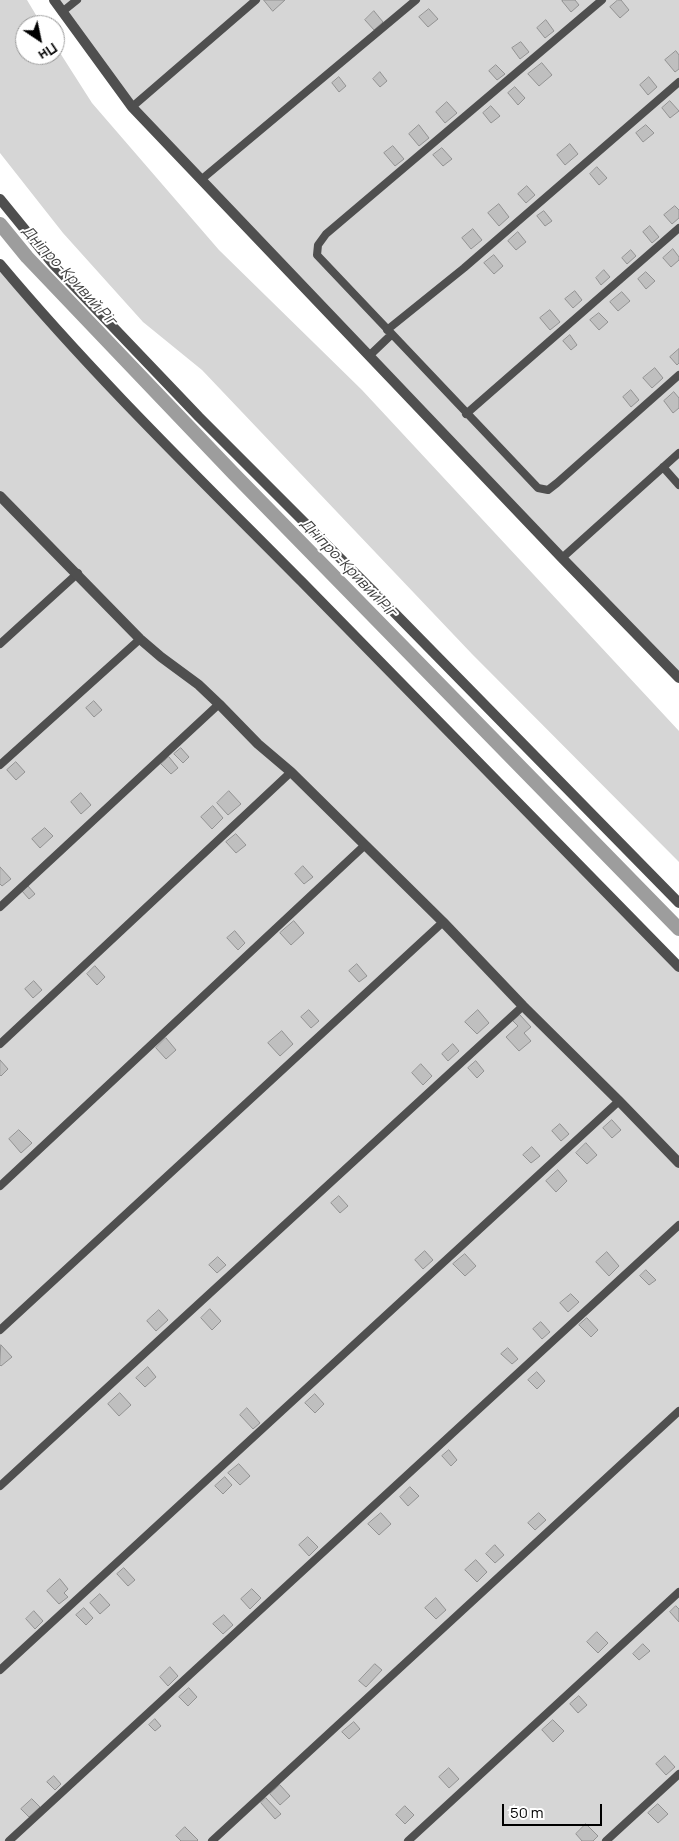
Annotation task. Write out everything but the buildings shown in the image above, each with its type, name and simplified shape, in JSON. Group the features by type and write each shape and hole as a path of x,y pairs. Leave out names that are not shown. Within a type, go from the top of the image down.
{"street":[{"path":"54,0 132,107 679,678"},
{"path":"0,199 53,264 199,417 371,589 679,903"},
{"path":"0,264 45,318 137,415 679,967"},
{"path":"2,502 78,573 140,639 199,685 258,744 291,772 365,844 523,1006 620,1100 679,1163"}],"lane":[{"path":"62,12 77,0"},
{"path":"132,107 256,0"},
{"path":"202,179 416,0"},
{"path":"602,0 326,234 318,245 317,254 389,333 538,488 548,490 557,483 679,375"},
{"path":"369,356 389,333 679,82"},
{"path":"466,414 679,228"},
{"path":"562,558 679,453"},
{"path":"663,467 679,485"},
{"path":"0,644 78,573"},
{"path":"0,765 140,639"},
{"path":"0,907 219,704"},
{"path":"0,1044 291,772"},
{"path":"0,1186 365,844"},
{"path":"0,1330 443,922"},
{"path":"0,1486 523,1006"},
{"path":"0,1670 620,1100"},
{"path":"8,1841 679,1225"},
{"path":"212,1841 679,1411"},
{"path":"408,1841 679,1592"},
{"path":"606,1841 679,1774"}],"shaded area":[{"path":"0,0 27,0 36,15 15,15 15,65 65,65 65,61 92,103 219,250 362,390 679,731 679,862 472,654 202,370 143,322 63,233 0,153"},
{"path":"54,0 679,0 679,678 132,107"},
{"path":"0,264 45,319 679,967 679,1841 0,1841"}],"waterway":[{"name":"Дніпро-Кривий Ріг","path":"0,224 27,257 234,474 679,929"}]}
